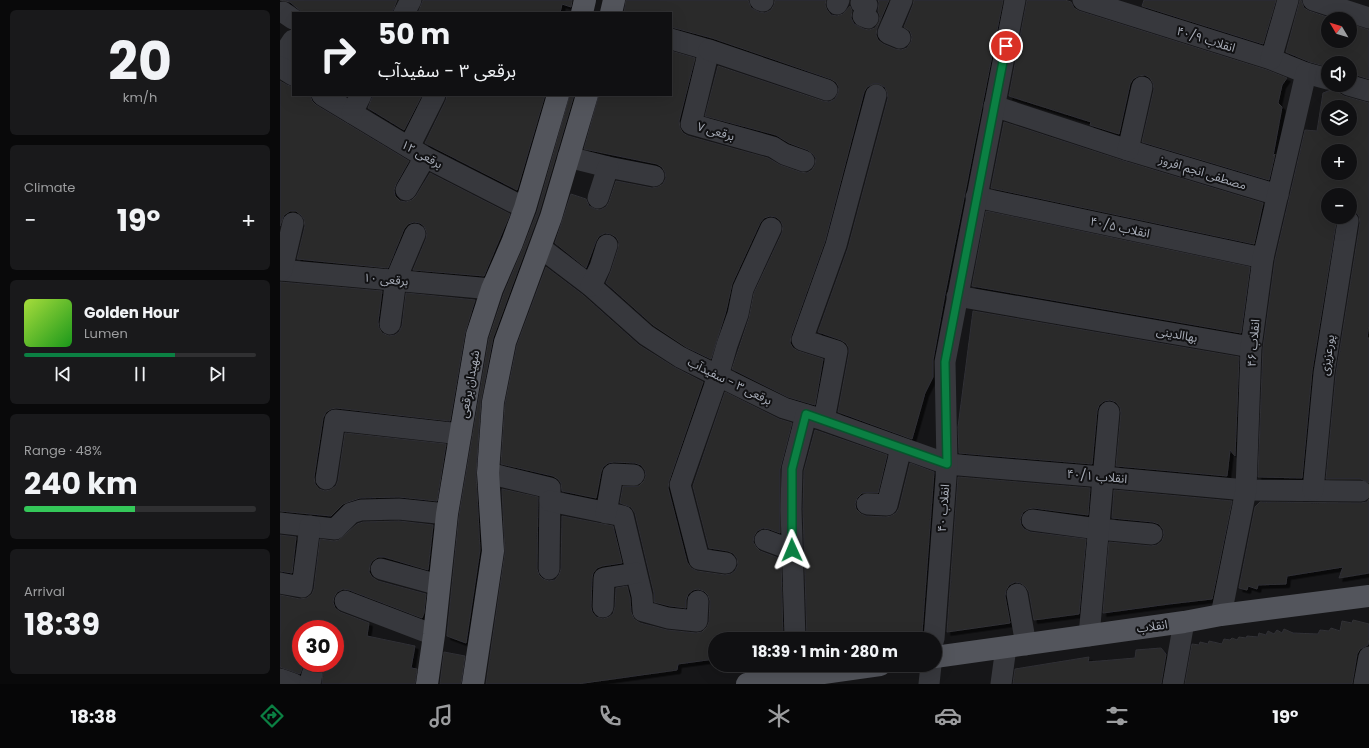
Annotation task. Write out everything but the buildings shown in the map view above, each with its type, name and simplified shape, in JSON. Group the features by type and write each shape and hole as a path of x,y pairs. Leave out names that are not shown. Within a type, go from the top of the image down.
{"main road":[{"path":"582,12 585,0"},
{"path":"612,12 614,0"},
{"name":"شهیدان برقعی","path":"427,684 434,635 447,514 477,335 492,288 512,243 524,208 558,96"},
{"path":"473,684 493,551 488,473 493,402 505,342 541,248 587,96"},
{"path":"524,208 551,217"},
{"name":"انقلاب","path":"942,656 1089,636 1222,615 1369,596"},
{"path":"747,684 822,672"}],"street":[{"path":"405,12 411,0"},
{"path":"900,38 888,33 902,0"},
{"name":"انقلاب ۴۰","path":"935,632 947,464 945,362 1015,0"},
{"name":"انقلاب ۴۰/۹","path":"1082,0 1271,59 1306,73 1321,77"},
{"path":"1271,59 1288,0"},
{"path":"1313,0 1333,3 1369,18"},
{"path":"672,39 709,50 827,90"},
{"path":"280,59 292,41"},
{"name":"برقعی ۷","path":"709,50 691,124 773,147 784,154 804,161"},
{"path":"280,67 292,74"},
{"name":"انقلاب ۴۶","path":"1222,615 1246,490 1251,347 1263,258 1306,73"},
{"path":"1128,150 1142,87"},
{"path":"1357,88 1369,91"},
{"path":"795,632 792,550 792,469 815,417 837,351 802,340 836,245 876,95"},
{"name":"برقعی ۱۲","path":"324,96 417,152 524,208"},
{"path":"352,113 360,96"},
{"path":"406,190 435,96"},
{"name":"مصطفی انجم افروز","path":"994,106 1128,150 1278,195"},
{"path":"568,157 654,176"},
{"path":"598,198 608,167"},
{"name":"انقلاب ۴۰/۵","path":"976,197 1263,258"},
{"path":"281,270 293,223"},
{"name":"پورعزیزی","path":"1313,490 1324,373 1347,224"},
{"path":"726,562 699,560 680,485 738,314 742,289 771,228"},
{"path":"390,324 396,280 415,234"},
{"path":"591,286 600,267 606,245"},
{"name":"برقعی ۳ - سفیدآب","path":"541,248 591,286 646,335 680,357 784,408 815,417 947,464"},
{"name":"برقعی ۱۰","path":"281,270 492,288"},
{"name":"بهاالدینی","path":"957,296 1251,347"},
{"path":"1089,636 1109,412"},
{"path":"326,479 335,420 461,434"},
{"path":"867,504 886,505 901,448"},
{"name":"انقلاب ۴۰/۱","path":"947,464 1246,490"},
{"path":"606,512 606,470 634,475"},
{"path":"488,473 550,488 550,569"},
{"path":"1246,490 1361,491"},
{"path":"550,502 623,516 642,596 643,611 668,618 697,621 698,601"},
{"path":"280,523 335,529 351,513 362,510 399,508 447,514"},
{"path":"1032,520 1098,529 1152,534"},
{"path":"280,583 302,587 310,526"},
{"path":"765,540 792,550"},
{"path":"381,569 439,585"},
{"path":"602,607 604,578 636,573"},
{"path":"1001,684 1016,646 1017,594"},
{"path":"345,601 434,635"},
{"path":"1173,684 1184,622"},
{"path":"1364,684 1369,657"},
{"path":"929,684 930,672"},
{"path":"280,679 294,684"}],"route":[{"path":"792,550 792,469 806,414 947,464 945,362 1006,46"}]}
